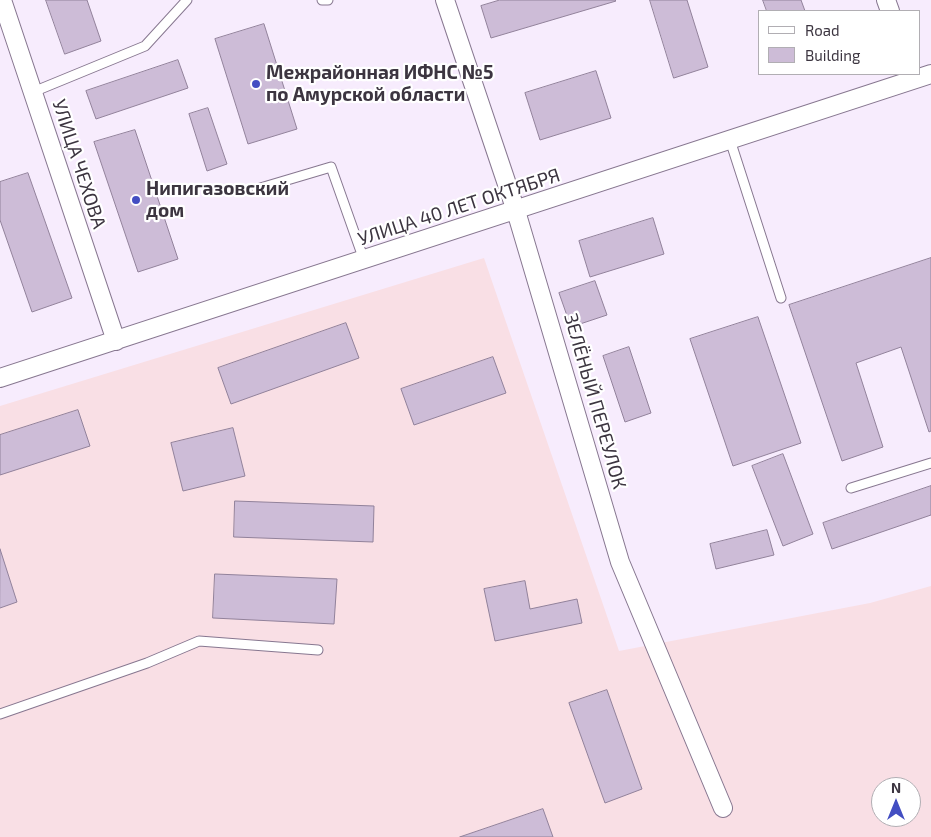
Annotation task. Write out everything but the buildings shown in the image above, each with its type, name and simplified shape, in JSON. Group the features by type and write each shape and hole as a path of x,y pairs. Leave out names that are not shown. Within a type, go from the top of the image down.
{"street":[{"name":"УЛИЦА ЧЕХОВА","path":"2,0 116,341"},
{"name":"ЗЕЛЁНЫЙ ПЕРЕУЛОК","path":"445,0 516,210 620,562 723,808"},
{"name":"УЛИЦА 40 ЛЕТ ОКТЯБРЯ","path":"0,378 730,140 911,77 931,74"}],"lane":[{"path":"33,92 145,46 188,0"},
{"path":"322,0 328,0"},
{"path":"730,140 781,298"},
{"path":"257,189 331,167 364,260"},
{"path":"851,488 931,463"},
{"path":"0,714 147,663 199,641 318,650"}],"shaded area":[{"path":"484,258 619,651 870,603 931,586 931,837 0,837 0,406"}],"place":[{"name":"Межрайонная ИФНС №5 по Амурской области","path":"256,84"},
{"name":"Нипигазовский дом","path":"136,200"}]}
